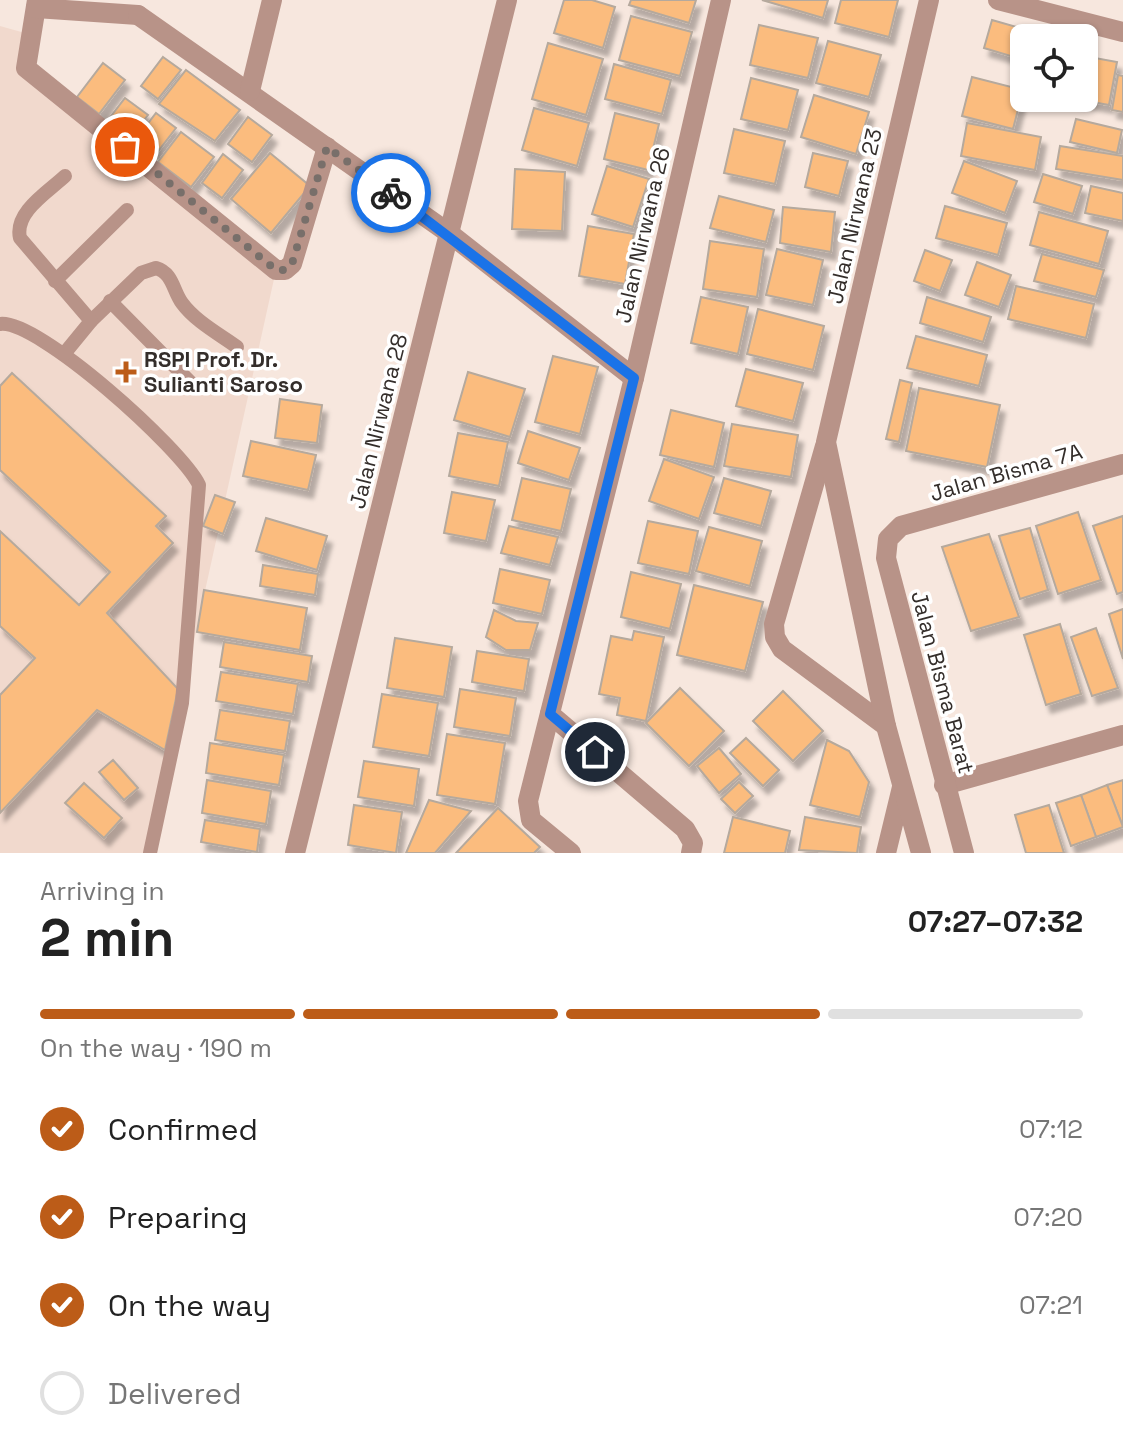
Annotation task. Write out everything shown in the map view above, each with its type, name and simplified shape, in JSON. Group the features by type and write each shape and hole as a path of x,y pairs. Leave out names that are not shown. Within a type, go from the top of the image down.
{"street":[{"path":"250,91 272,0"},
{"name":"Jalan Nirwana 28","path":"295,853 507,0"},
{"name":"Jalan Nirwana 26","path":"571,853 538,827 527,811 634,378 721,0"},
{"name":"Jalan Nirwana 23","path":"886,726 782,649 775,637 774,624 826,442 929,0"},
{"path":"998,0 1123,32"},
{"path":"327,147 292,264 285,270 276,270 26,68 37,4 143,7 250,91 450,234 634,378"},
{"name":"Jalan Nirwana 23","path":"826,442 886,726 921,853"},
{"name":"Jalan Bisma 7A","path":"901,526 1123,464"},
{"name":"Jalan Bisma Barat","path":"901,526 888,539 886,558 964,853"},
{"path":"550,714 685,829 693,843 691,853"},
{"path":"944,785 1123,735"},
{"path":"886,853 903,783"}],"lane":[{"path":"65,176 20,218 18,229 20,238 91,321"},
{"path":"55,281 127,210"},
{"path":"64,354 110,301 147,269 163,270 181,302 237,347"},
{"path":"110,301 192,384"},
{"path":"0,324 11,322 27,329 64,354 160,437 191,468 199,485 182,703 150,853"}],"shaded area":[{"name":"RSPI Prof. Dr. Sulianti Saroso","path":"0,26 32,35 26,69 276,270 147,853 0,853"}],"building":[{"path":"564,0 592,0 615,7 603,48 554,33"},
{"path":"631,0 696,0 689,23 629,5"},
{"path":"762,0 828,0 823,18"},
{"path":"841,0 898,0 889,37 835,23"},
{"path":"631,16 692,32 680,76 619,60"},
{"path":"992,20 1010,25 1010,56 984,48"},
{"path":"759,25 818,38 808,78 750,65"},
{"path":"828,41 881,55 869,97 816,83"},
{"path":"548,43 603,59 586,115 532,99"},
{"path":"163,57 181,70 158,99 141,86"},
{"path":"1098,59 1117,62 1109,105 1098,103"},
{"path":"103,63 125,80 99,114 77,97"},
{"path":"614,64 671,80 662,114 605,99"},
{"path":"186,70 240,110 215,141 159,104"},
{"path":"1118,75 1123,76 1123,112 1112,110"},
{"path":"972,77 1010,87 1010,112 1017,112 1013,129 962,116"},
{"path":"751,78 798,90 788,130 741,119"},
{"path":"814,95 869,112 856,154 801,137"},
{"path":"125,98 148,115 131,137 108,120"},
{"path":"534,108 589,123 577,166 522,150"},
{"path":"156,113 176,128 156,154 136,139"},
{"path":"615,113 659,124 648,170 604,159"},
{"path":"248,117 272,135 252,162 228,144"},
{"path":"1076,119 1122,130 1117,153 1070,142"},
{"path":"967,123 1041,137 1035,170 961,156"},
{"path":"734,129 785,141 775,184 724,173"},
{"path":"181,132 214,157 191,187 158,162"},
{"path":"1060,146 1123,156 1123,180 1056,169"},
{"path":"270,153 310,186 271,233 231,199"},
{"path":"813,153 848,161 839,196 805,187"},
{"path":"223,154 243,170 222,198 202,183"},
{"path":"964,161 1017,181 1005,213 952,193"},
{"path":"607,166 649,179 633,227 592,214"},
{"path":"515,169 565,172 562,231 512,229"},
{"path":"1043,174 1082,186 1073,214 1034,202"},
{"path":"1091,186 1123,193 1123,221 1085,213"},
{"path":"719,196 774,210 766,242 710,228"},
{"path":"945,206 1007,223 998,255 936,238"},
{"path":"783,207 835,212 831,252 780,243"},
{"path":"1039,212 1108,231 1099,264 1030,245"},
{"path":"588,226 634,234 625,284 579,276"},
{"path":"710,241 764,249 757,297 703,289"},
{"path":"777,249 823,260 813,305 766,295"},
{"path":"925,250 952,260 940,291 914,281"},
{"path":"1042,254 1104,270 1096,297 1034,281"},
{"path":"977,262 1011,275 999,307 965,295"},
{"path":"1016,286 1094,304 1086,338 1008,319"},
{"path":"701,297 748,307 738,354 691,343"},
{"path":"927,297 991,317 983,342 920,323"},
{"path":"758,309 824,326 813,370 747,354"},
{"path":"916,336 987,355 979,386 907,368"},
{"path":"553,356 598,367 580,434 535,422"},
{"path":"746,369 803,383 793,421 736,406"},
{"path":"468,372 525,389 510,437 454,420"},
{"path":"12,373 166,516 156,526 173,543 107,613 178,689 165,750 97,710 0,813 0,695 35,658 0,626 0,531 79,605 110,572 0,470 0,386"},
{"path":"900,380 912,383 899,442 886,439"},
{"path":"919,388 1000,405 987,467 906,451"},
{"path":"280,399 322,405 317,443 275,438"},
{"path":"671,410 724,423 714,467 660,455"},
{"path":"732,424 798,435 791,477 724,466"},
{"path":"528,431 580,448 569,480 518,463"},
{"path":"458,433 508,442 499,486 449,476"},
{"path":"251,441 316,455 308,490 243,476"},
{"path":"664,459 714,477 699,519 649,501"},
{"path":"522,478 571,489 561,531 512,520"},
{"path":"724,478 771,491 761,526 714,513"},
{"path":"452,492 495,500 486,541 444,533"},
{"path":"215,495 235,502 223,534 203,526"},
{"path":"1078,512 1101,580 1058,594 1036,526"},
{"path":"1123,516 1123,592 1117,594 1093,526"},
{"path":"266,518 327,536 317,570 256,551"},
{"path":"648,521 698,531 689,574 638,563"},
{"path":"509,526 558,537 550,565 501,553"},
{"path":"709,527 762,541 750,586 696,571"},
{"path":"1030,528 1048,590 1020,599 999,536"},
{"path":"989,534 1019,617 971,631 942,547"},
{"path":"263,565 318,574 315,595 260,586"},
{"path":"500,569 550,580 542,614 493,603"},
{"path":"631,572 681,584 670,629 621,617"},
{"path":"694,585 763,602 745,671 677,655"},
{"path":"204,590 307,608 300,650 197,632"},
{"path":"1123,609 1123,659 1109,614"},
{"path":"494,610 516,621 538,623 530,650 506,650 486,637"},
{"path":"1060,624 1081,694 1046,705 1024,635"},
{"path":"1096,628 1118,688 1092,696 1071,637"},
{"path":"634,631 664,637 646,721 617,715 620,698 599,694 611,636 632,640"},
{"path":"395,638 452,647 444,697 387,688"},
{"path":"224,642 312,656 308,682 220,667"},
{"path":"477,651 529,659 524,691 472,682"},
{"path":"221,672 298,684 293,714 216,701"},
{"path":"680,688 724,731 689,766 646,723"},
{"path":"460,689 516,698 510,736 454,727"},
{"path":"783,691 823,731 793,761 753,721"},
{"path":"382,694 438,703 429,756 373,747"},
{"path":"220,710 290,721 285,751 215,740"},
{"path":"447,734 505,743 495,804 437,795"},
{"path":"746,738 779,770 763,786 730,753"},
{"path":"827,740 849,751 869,782 860,817 810,805"},
{"path":"210,743 284,755 279,785 206,773"},
{"path":"719,748 741,774 719,793 697,766"},
{"path":"113,760 138,788 124,800 99,772"},
{"path":"364,761 419,769 414,806 358,797"},
{"path":"207,780 271,791 266,824 202,813"},
{"path":"1123,780 1123,827 1107,785"},
{"path":"739,782 753,796 735,813 721,799"},
{"path":"84,783 122,818 104,838 65,803"},
{"path":"1107,785 1123,827 1096,837 1081,795"},
{"path":"1081,795 1096,837 1071,846 1056,803"},
{"path":"429,800 471,811 435,853 406,853"},
{"path":"354,805 402,812 396,853 348,845"},
{"path":"1049,805 1064,853 1026,853 1015,815"},
{"path":"498,808 540,847 534,853 456,853"},
{"path":"733,817 790,831 785,853 724,853"},
{"path":"805,817 861,827 857,853 799,850"},
{"path":"205,820 260,829 257,852 201,842"}],"way so far":[{"path":"125,147 276,270 285,270 292,264 327,147 391,193"}],"place":[{"name":"RSPI Prof. Dr. Sulianti Saroso","path":"126,372"}],"route":[{"path":"391,193 450,234 634,378 550,714 595,752"}]}
